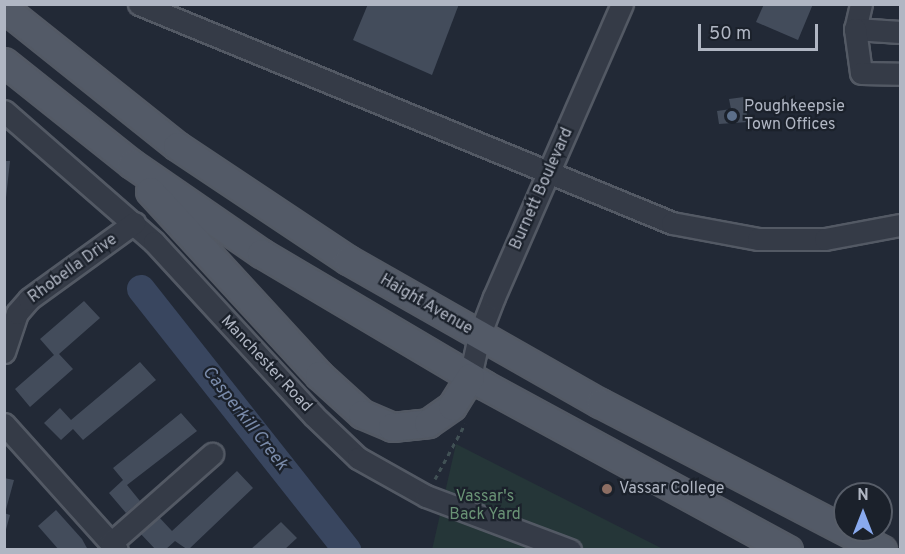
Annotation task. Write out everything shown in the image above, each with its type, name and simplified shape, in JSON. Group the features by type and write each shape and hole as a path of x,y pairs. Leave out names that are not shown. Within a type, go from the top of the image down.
{"main road":[{"name":"Haight Avenue","path":"4,8 85,76 201,163 331,249 479,336 882,549"},
{"path":"4,62 108,146 261,253 470,377 788,549"},
{"path":"108,146 319,375 362,414 400,428 428,423 452,406 470,377"}],"street":[{"path":"139,4 550,170 672,223 729,236 825,239 900,225"},
{"name":"Burnett Boulevard","path":"470,377 479,336 622,4"},
{"path":"861,4 855,29 861,73 900,74"},
{"path":"855,29 900,32"},
{"name":"Manchester Road","path":"4,111 134,223 314,416 358,458 426,496 570,549"},
{"name":"Rhobella Drive","path":"4,352 10,313 134,223"},
{"path":"4,424 114,546 212,453"}],"path":[{"path":"431,486 466,422"}],"green space":[{"name":"Vassar's Back Yard","path":"456,444 663,549 432,550"}],"building":[{"path":"368,4 459,4 432,75 353,40"},
{"path":"764,4 813,4 798,40 756,22"},
{"name":"Poughkeepsie Town Offices","path":"744,97 748,122 719,124 717,111 731,109 729,99"},
{"path":"4,161 10,161 4,216"},
{"path":"84,301 100,318 59,354 73,369 30,407 15,389 54,355 40,339"},
{"path":"140,362 156,380 83,440 73,429 61,440 44,423 60,408 71,420"},
{"path":"181,413 197,431 127,485 140,501 126,513 109,493 123,480 113,468"},
{"path":"237,471 253,488 188,550 175,541 165,550 156,550 139,532 157,515 172,531"},
{"path":"4,478 14,480 5,513 4,513"},
{"path":"56,510 82,539 88,550 59,550 38,526"},
{"path":"4,513 10,515 5,533 4,533"},
{"path":"281,522 297,538 284,550 250,550"}],"waterway":[{"name":"Casperkill Creek","path":"141,289 347,550"}],"place":[{"name":"Poughkeepsie Town Offices","path":"732,116"},
{"name":"Vassar College","path":"607,489"}]}
